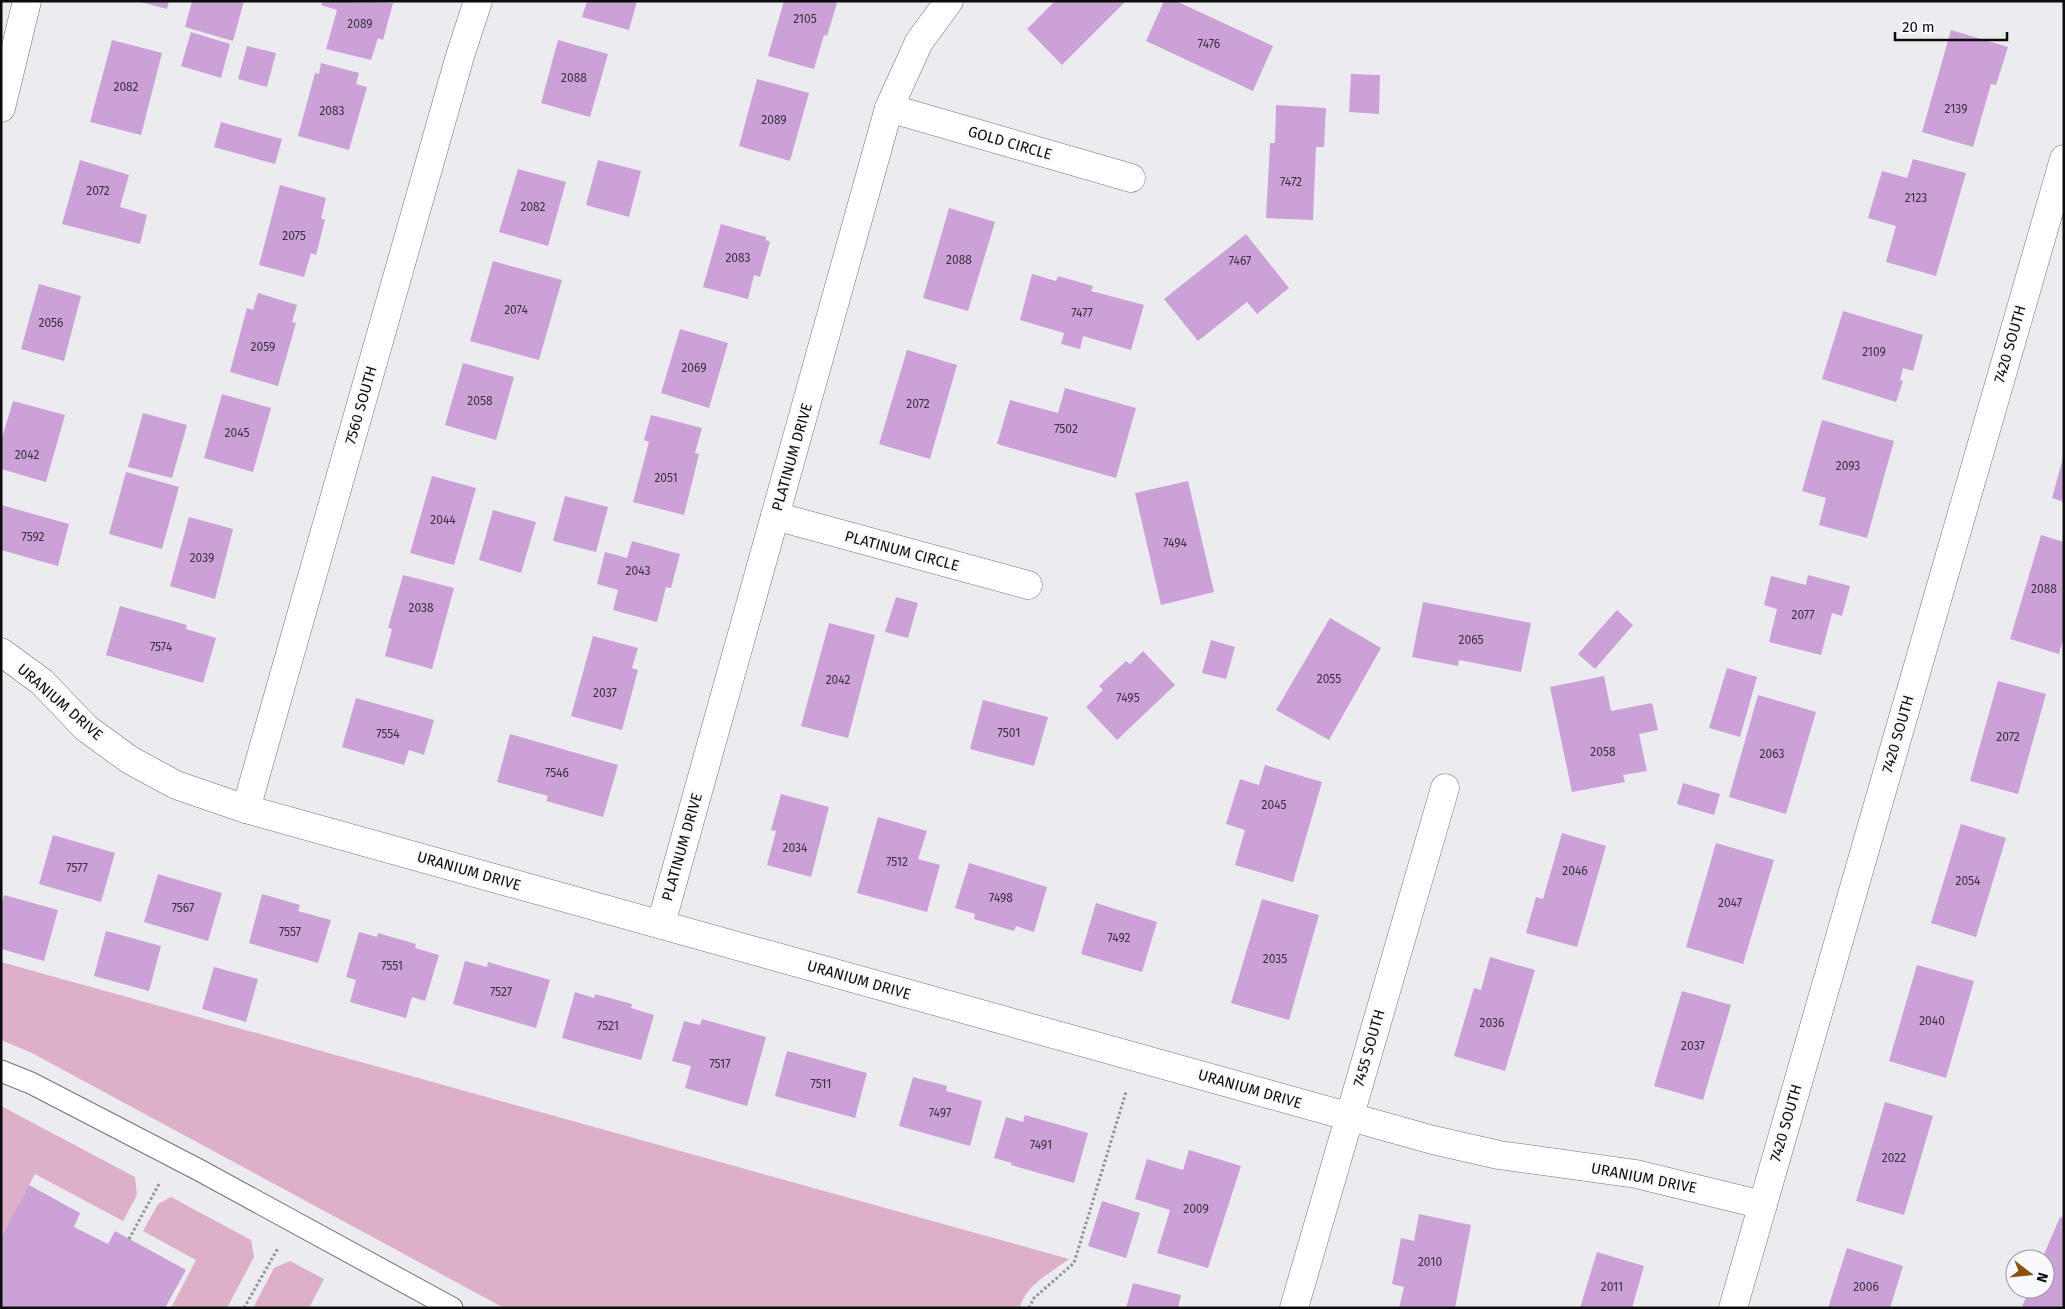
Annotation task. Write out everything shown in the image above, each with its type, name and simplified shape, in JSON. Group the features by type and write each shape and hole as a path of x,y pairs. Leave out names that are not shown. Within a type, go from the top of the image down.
{"street":[{"path":"1,108 27,1"},
{"name":"7560 SOUTH","path":"246,809 460,56 478,1"},
{"name":"PLATINUM DRIVE","path":"660,924 889,108 919,42 949,1"},
{"name":"GOLD CIRCLE","path":"889,108 1131,178"},
{"name":"7420 SOUTH","path":"1733,1308 2064,160"},
{"name":"PLATINUM CIRCLE","path":"775,516 1028,585"},
{"name":"URANIUM DRIVE","path":"1,652 42,682 86,728 130,760 176,785 246,809 1349,1117 1499,1155 1636,1174 1763,1205"},
{"name":"7455 SOUTH","path":"1294,1308 1445,788"}],"lane":[{"path":"1,1071 31,1082 199,1170 452,1308"}],"path":[{"path":"1029,1308 1034,1298 1074,1263 1126,1092"},
{"path":"129,1238 159,1184"},
{"path":"244,1308 278,1248"}],"shaded area":[{"path":"1,962 1069,1259 1047,1274 1027,1292 1020,1308 504,1308 30,1052 1,1040"},
{"path":"1,1106 135,1177 137,1195 123,1221 35,1174 1,1237"},
{"path":"171,1197 251,1240 254,1257 227,1308 171,1308 196,1260 143,1231 158,1204"},
{"path":"290,1261 324,1279 309,1308 253,1308 274,1268"}],"building":[{"path":"137,1 169,1 167,9"},
{"path":"192,1 244,1 233,41 185,27"},
{"path":"322,1 393,3 383,40 378,38 371,60 326,49 337,10 321,5"},
{"path":"587,1 637,1 629,30 582,17"},
{"path":"784,1 833,1 837,3 827,36 824,35 814,69 768,56"},
{"path":"1055,1 1126,1 1062,65 1027,29"},
{"path":"1164,1 1176,1 1273,46 1253,91 1146,41"},
{"path":"1951,30 2008,47 1996,85 1991,84 1973,147 1922,132"},
{"path":"191,32 230,44 221,78 181,66"},
{"path":"112,40 162,53 141,135 90,122"},
{"path":"558,40 608,54 590,117 541,103"},
{"path":"247,46 276,53 267,87 238,79"},
{"path":"321,63 359,73 356,84 367,87 349,150 298,136 315,73 319,74"},
{"path":"1351,74 1380,75 1379,114 1349,112"},
{"path":"757,79 809,93 790,161 739,146"},
{"path":"1276,105 1326,108 1324,147 1316,147 1313,220 1266,218 1270,143 1275,143"},
{"path":"221,122 282,139 275,164 214,147"},
{"path":"1913,159 1966,173 1936,276 1886,262 1896,226 1868,218 1882,171 1907,178"},
{"path":"80,160 129,175 120,207 147,215 140,244 62,224"},
{"path":"598,160 641,171 629,217 586,205"},
{"path":"518,169 566,182 548,246 499,232"},
{"path":"280,185 326,198 321,218 325,220 316,255 311,253 304,277 259,265"},
{"path":"949,208 995,222 968,311 923,298"},
{"path":"721,224 766,237 766,240 770,242 760,277 754,275 748,299 703,287"},
{"path":"1246,234 1289,288 1257,314 1247,302 1198,341 1164,299"},
{"path":"493,261 562,280 539,360 470,341"},
{"path":"1032,274 1056,281 1058,276 1093,286 1091,291 1144,305 1131,350 1083,336 1080,349 1061,344 1064,333 1020,320"},
{"path":"39,284 81,296 64,361 21,349"},
{"path":"258,293 297,305 292,322 296,323 278,386 230,372 247,308 253,310"},
{"path":"1843,311 1923,335 1913,371 1903,368 1900,380 1903,381 1896,402 1822,379"},
{"path":"680,329 728,343 709,408 661,393"},
{"path":"907,350 957,365 930,459 879,444"},
{"path":"463,363 514,377 496,440 445,425"},
{"path":"1065,388 1136,408 1116,478 997,444 1010,400 1058,413"},
{"path":"222,394 271,408 253,472 204,458"},
{"path":"13,401 65,415 46,482 1,469 1,441"},
{"path":"143,413 187,425 172,478 128,467"},
{"path":"651,415 702,428 695,453 699,454 684,515 633,502 649,442 644,440"},
{"path":"1822,420 1894,441 1867,538 1819,525 1826,498 1802,491"},
{"path":"2064,458 2064,502 2052,498"},
{"path":"126,472 179,487 162,549 109,534"},
{"path":"432,476 476,488 454,565 410,553"},
{"path":"1188,481 1214,592 1161,605 1135,493"},
{"path":"565,496 608,507 596,552 553,541"},
{"path":"1,505 69,524 58,566 1,550"},
{"path":"493,510 536,522 521,573 479,560"},
{"path":"189,517 233,529 215,599 170,586"},
{"path":"2041,535 2064,542 2064,636 2059,654 2010,639"},
{"path":"632,541 680,554 671,588 666,587 657,622 613,610 618,590 597,584 605,552 627,558"},
{"path":"403,575 454,588 432,669 385,656 392,629 388,628"},
{"path":"1808,575 1850,586 1842,616 1832,613 1821,655 1769,642 1777,609 1764,605 1771,576 1806,585"},
{"path":"896,597 918,603 908,638 885,632"},
{"path":"1423,602 1531,623 1521,672 1459,660 1458,666 1412,657"},
{"path":"120,606 187,625 186,629 216,638 203,683 106,655"},
{"path":"1617,610 1633,625 1595,669 1578,654"},
{"path":"1330,618 1381,648 1329,740 1276,710"},
{"path":"829,623 875,635 848,738 801,726"},
{"path":"593,636 638,648 632,668 638,670 622,730 571,716"},
{"path":"1211,640 1235,647 1226,679 1202,673"},
{"path":"1143,651 1175,685 1117,740 1086,707 1103,690 1099,686 1126,661 1130,664"},
{"path":"1727,668 1757,677 1740,737 1709,728"},
{"path":"1604,676 1611,711 1652,703 1658,730 1639,734 1647,771 1623,775 1625,782 1572,792 1550,687"},
{"path":"1998,681 2046,694 2018,794 1970,781"},
{"path":"1758,695 1816,712 1786,814 1729,797"},
{"path":"356,698 434,720 424,755 409,750 404,765 342,747"},
{"path":"983,700 1048,717 1034,766 970,749"},
{"path":"510,734 618,765 603,817 546,801 548,796 497,782"},
{"path":"1265,765 1322,782 1293,882 1235,865 1245,830 1226,824 1240,779 1259,785"},
{"path":"1683,783 1720,794 1714,815 1677,804"},
{"path":"781,794 829,807 811,877 767,865 776,831 771,830"},
{"path":"878,817 927,831 918,859 940,865 927,912 857,893"},
{"path":"1961,824 2006,838 1976,937 1931,923"},
{"path":"1562,833 1606,846 1577,947 1526,933 1536,897 1543,899"},
{"path":"53,835 115,853 101,902 39,884"},
{"path":"1716,843 1774,860 1743,964 1686,947"},
{"path":"969,863 1047,887 1034,932 1016,926 1014,931 974,919 975,914 955,908"},
{"path":"158,874 222,893 208,941 144,922"},
{"path":"262,894 300,905 298,911 331,920 318,963 249,943"},
{"path":"4,895 58,910 44,961 1,949 1,907"},
{"path":"1262,899 1319,915 1289,1020 1231,1003"},
{"path":"1096,903 1157,922 1142,972 1081,954"},
{"path":"106,931 161,946 149,991 94,976"},
{"path":"359,932 377,937 378,933 416,944 415,948 439,955 425,1001 412,997 406,1018 350,1002 356,980 346,977"},
{"path":"1490,957 1535,970 1505,1071 1454,1056 1474,988 1481,990"},
{"path":"465,961 487,967 488,962 550,980 536,1028 453,1004"},
{"path":"1917,965 1974,981 1946,1078 1889,1061"},
{"path":"214,967 258,979 246,1022 202,1009"},
{"path":"1682,991 1731,1005 1703,1100 1654,1086"},
{"path":"575,992 594,998 595,994 632,1004 631,1008 654,1015 641,1060 562,1038"},
{"path":"702,1019 766,1037 747,1106 685,1088 691,1066 672,1061 684,1021 700,1025"},
{"path":"787,1051 867,1073 855,1118 775,1096"},
{"path":"913,1077 947,1086 946,1091 982,1101 970,1146 899,1126"},
{"path":"1885,1102 1933,1116 1904,1215 1856,1201"},
{"path":"1025,1115 1088,1133 1074,1183 1011,1165 1012,1163 994,1158 1006,1117 1023,1122"},
{"path":"1189,1150 1241,1166 1208,1268 1157,1253 1170,1210 1135,1199 1147,1159 1183,1170"},
{"path":"29,1185 80,1213 74,1227 108,1244 115,1231 186,1270 165,1308 1,1308 1,1237"},
{"path":"1102,1201 1140,1213 1126,1258 1088,1246"},
{"path":"1419,1214 1471,1225 1455,1308 1399,1308 1404,1287 1392,1284 1401,1238 1414,1241"},
{"path":"2060,1217 2064,1218 2064,1308 2027,1308 2022,1306 2025,1299 2055,1299 2055,1249 2046,1249"},
{"path":"1847,1248 1903,1266 1890,1308 1828,1308"},
{"path":"1597,1252 1644,1266 1632,1308 1580,1308"},
{"path":"1133,1283 1181,1295 1178,1308 1126,1308"}]}
